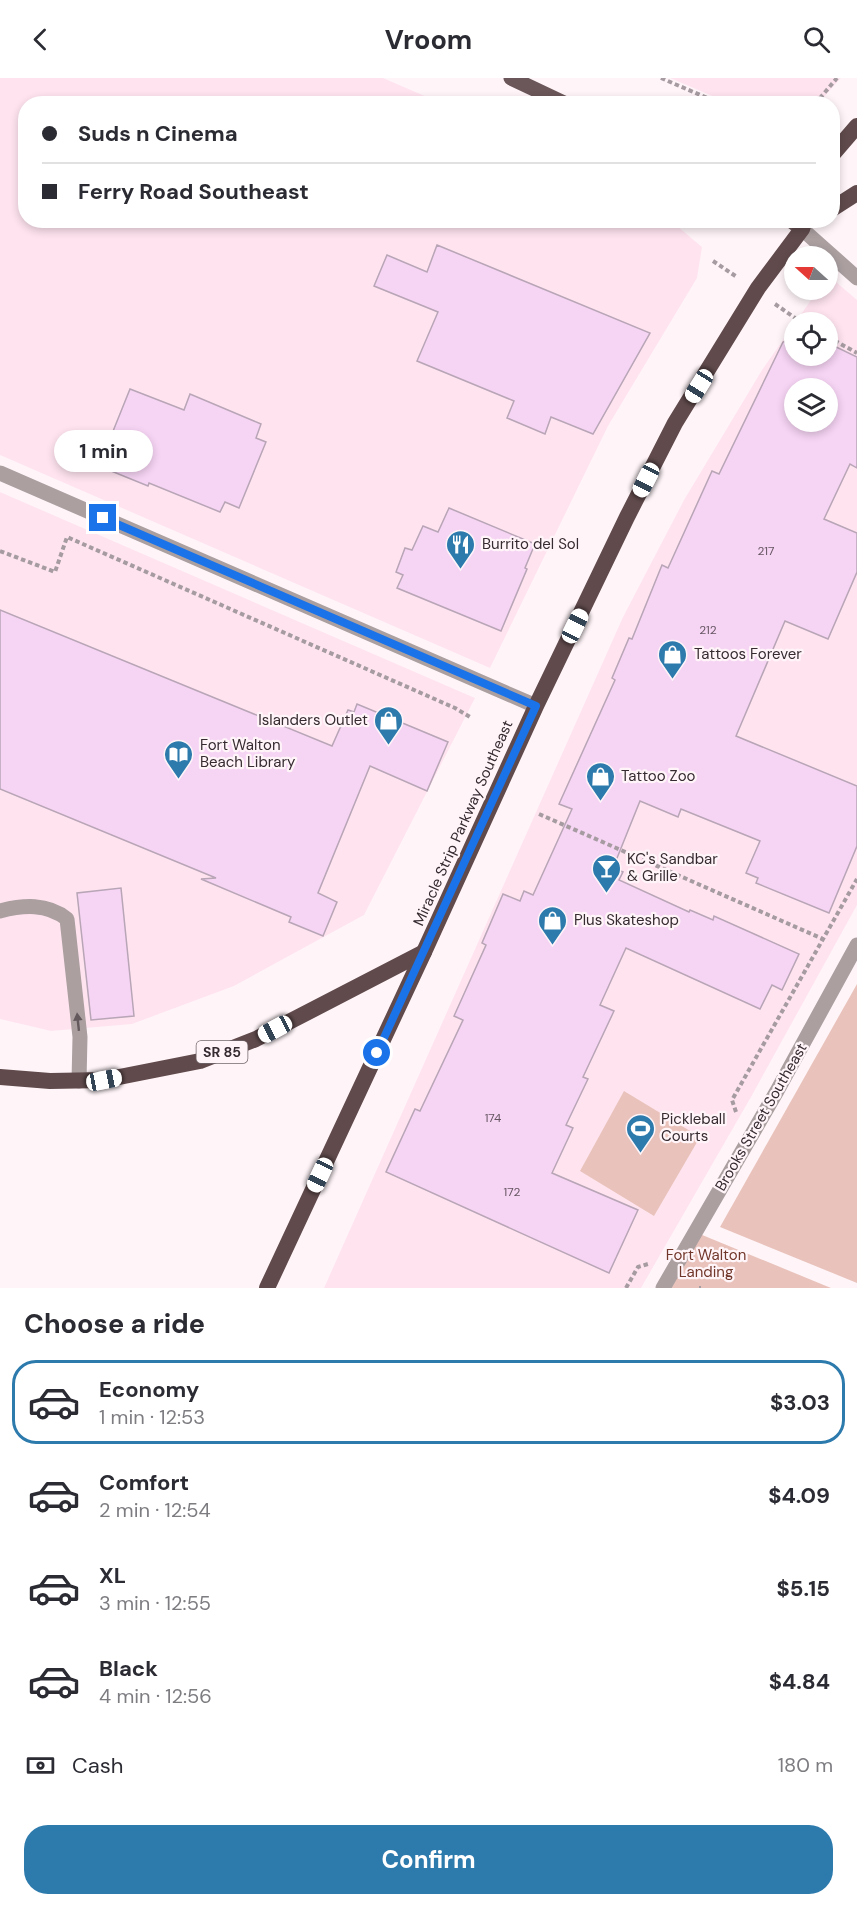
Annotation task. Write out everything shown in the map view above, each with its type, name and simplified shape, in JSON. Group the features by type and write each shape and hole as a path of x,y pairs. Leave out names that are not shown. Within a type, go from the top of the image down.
{"highway":[{"path":"840,146 857,126"},
{"path":"840,204 857,193"},
{"name":"Miracle Strip Parkway Southeast","path":"267,1288 536,706 627,517 675,423 758,288 800,228"},
{"name":"SR 85","path":"0,1077 50,1081 104,1080 200,1061 256,1039 424,952"}],"main road":[{"path":"512,78 549,96"}],"street":[{"path":"808,228 857,278"},
{"path":"0,473 536,706"},
{"path":"0,911 18,906 44,907 56,911 67,919 80,1037 79,1081"},
{"name":"Brooks Street Southeast","path":"663,1288 777,1091 857,945"}],"path":[{"path":"661,78 703,96"},
{"path":"822,96 837,78"},
{"path":"838,343 857,353"},
{"path":"0,551 55,572 67,537 455,708 470,717"},
{"path":"539,814 823,939"},
{"path":"737,1116 732,1100 857,879"},
{"path":"626,1288 638,1267 654,1263"}],"shaded area":[{"path":"0,78 383,78 425,96 18,96 18,228 679,228 702,247 697,278 608,426 490,668 0,455"},
{"path":"670,78 841,78 825,96 712,96"},
{"path":"838,284 857,300 857,905 751,1097 641,1288 324,1288 623,617 684,500 762,370 784,339 784,366 838,366 838,312 803,312 811,300 838,300"},
{"path":"0,492 475,698 364,915 234,986 132,1024 51,1031 0,1019"}],"green space":[{"path":"857,984 857,1283 720,1227"},
{"name":"Pickleball Courts","path":"624,1091 700,1137 654,1216 580,1171"},
{"name":"Fort Walton Landing","path":"695,1232 831,1288 663,1288"}],"building":[{"path":"437,245 650,333 593,434 551,417 545,434 507,418 514,401 417,361 438,312 374,286 387,255 427,272"},
{"path":"783,342 784,366 838,366 838,348 857,357 857,468 850,464 824,519 857,533 857,572 828,639 785,621 736,736 857,786 857,846 829,913 756,883 758,878 746,873 760,841 681,809 678,817 640,801 613,868 623,872 619,880 689,912 690,910 713,920 714,916 799,954 782,990 772,985 760,1009 626,948 600,1005 614,1011 583,1077 588,1079 566,1125 573,1128 552,1173 638,1210 609,1273 386,1172 415,1109 420,1111 463,1020 454,1016 486,945 482,943 503,894 520,901 524,891 533,895 572,809 559,804 615,680 612,678 629,638 632,639 662,565 668,568 712,471 719,474"},
{"path":"130,389 184,410 190,394 261,424 256,438 266,442 239,508 225,502 220,512 149,483 148,486 99,466"},
{"name":"Burrito del Sol","path":"449,508 535,544 501,631 397,588 403,575 396,572 405,548 412,550 423,526 438,532"},
{"name":"Fort Walton Beach Library","path":"0,610 332,746 348,710 354,712 357,704 448,742 427,791 370,766 318,893 337,902 323,936 289,922 291,917 201,879 216,878 0,789"},
{"path":"121,888 134,1016 91,1020 77,893"}],"place":[{"name":"Burrito del Sol","path":"461,570"},
{"name":"Tattoos Forever","path":"673,680"},
{"name":"Islanders Outlet","path":"389,746"},
{"name":"Fort Walton Beach Library","path":"179,780"},
{"name":"Tattoo Zoo","path":"600,802"},
{"name":"KC's Sandbar & Grille","path":"606,894"},
{"name":"Plus Skateshop","path":"553,946"},
{"name":"Pickleball Courts","path":"640,1154"}],"route":[{"path":"103,518 536,706 377,1053"}]}
